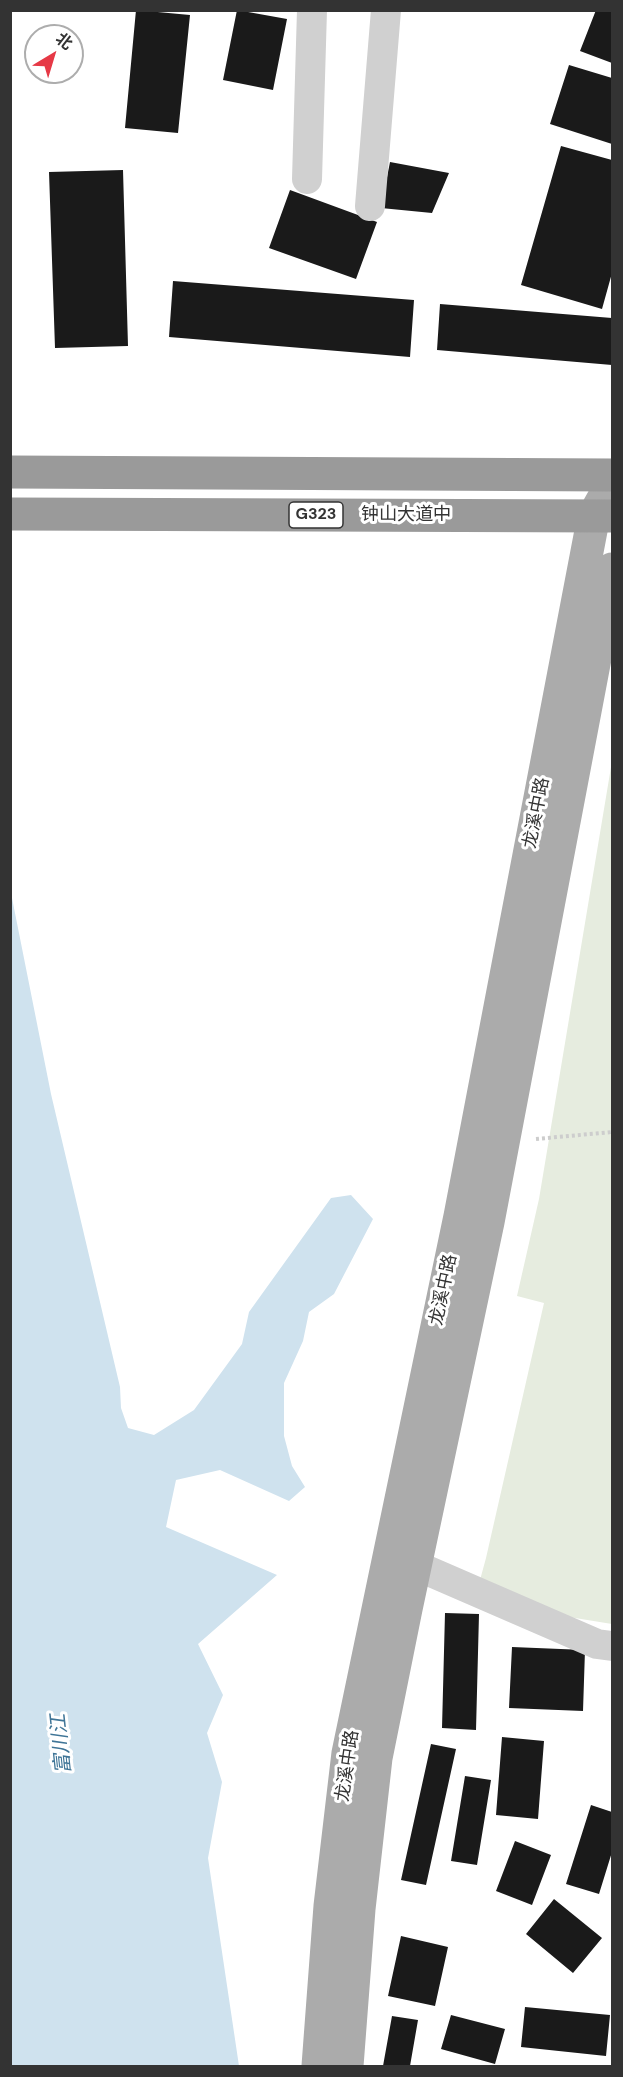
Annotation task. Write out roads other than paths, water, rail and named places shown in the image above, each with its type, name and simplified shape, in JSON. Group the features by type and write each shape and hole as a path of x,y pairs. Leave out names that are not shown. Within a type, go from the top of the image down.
{"highway":[{"path":"15,472 612,475"},
{"name":"钟山大道中","path":"15,514 603,516"}],"main road":[{"name":"龙溪中路","path":"346,2067 359,1909 402,1560 460,1216 603,516 612,483"},
{"name":"龙溪中路","path":"318,2067 330,1906 348,1753 402,1560 504,1142 612,568"}],"street":[{"path":"307,179 312,10"},
{"path":"370,206 386,10"},
{"path":"402,1560 597,1644 612,1646"}],"water":[{"name":"富川江","path":"11,893 51,1094 120,1387 121,1408 128,1428 154,1435 194,1410 242,1344 249,1312 331,1198 351,1195 373,1219 334,1294 309,1312 303,1341 284,1383 284,1436 292,1466 305,1487 289,1501 220,1470 176,1480 166,1527 277,1575 198,1644 223,1695 207,1733 222,1782 208,1858 239,2066 11,2066"}]}
